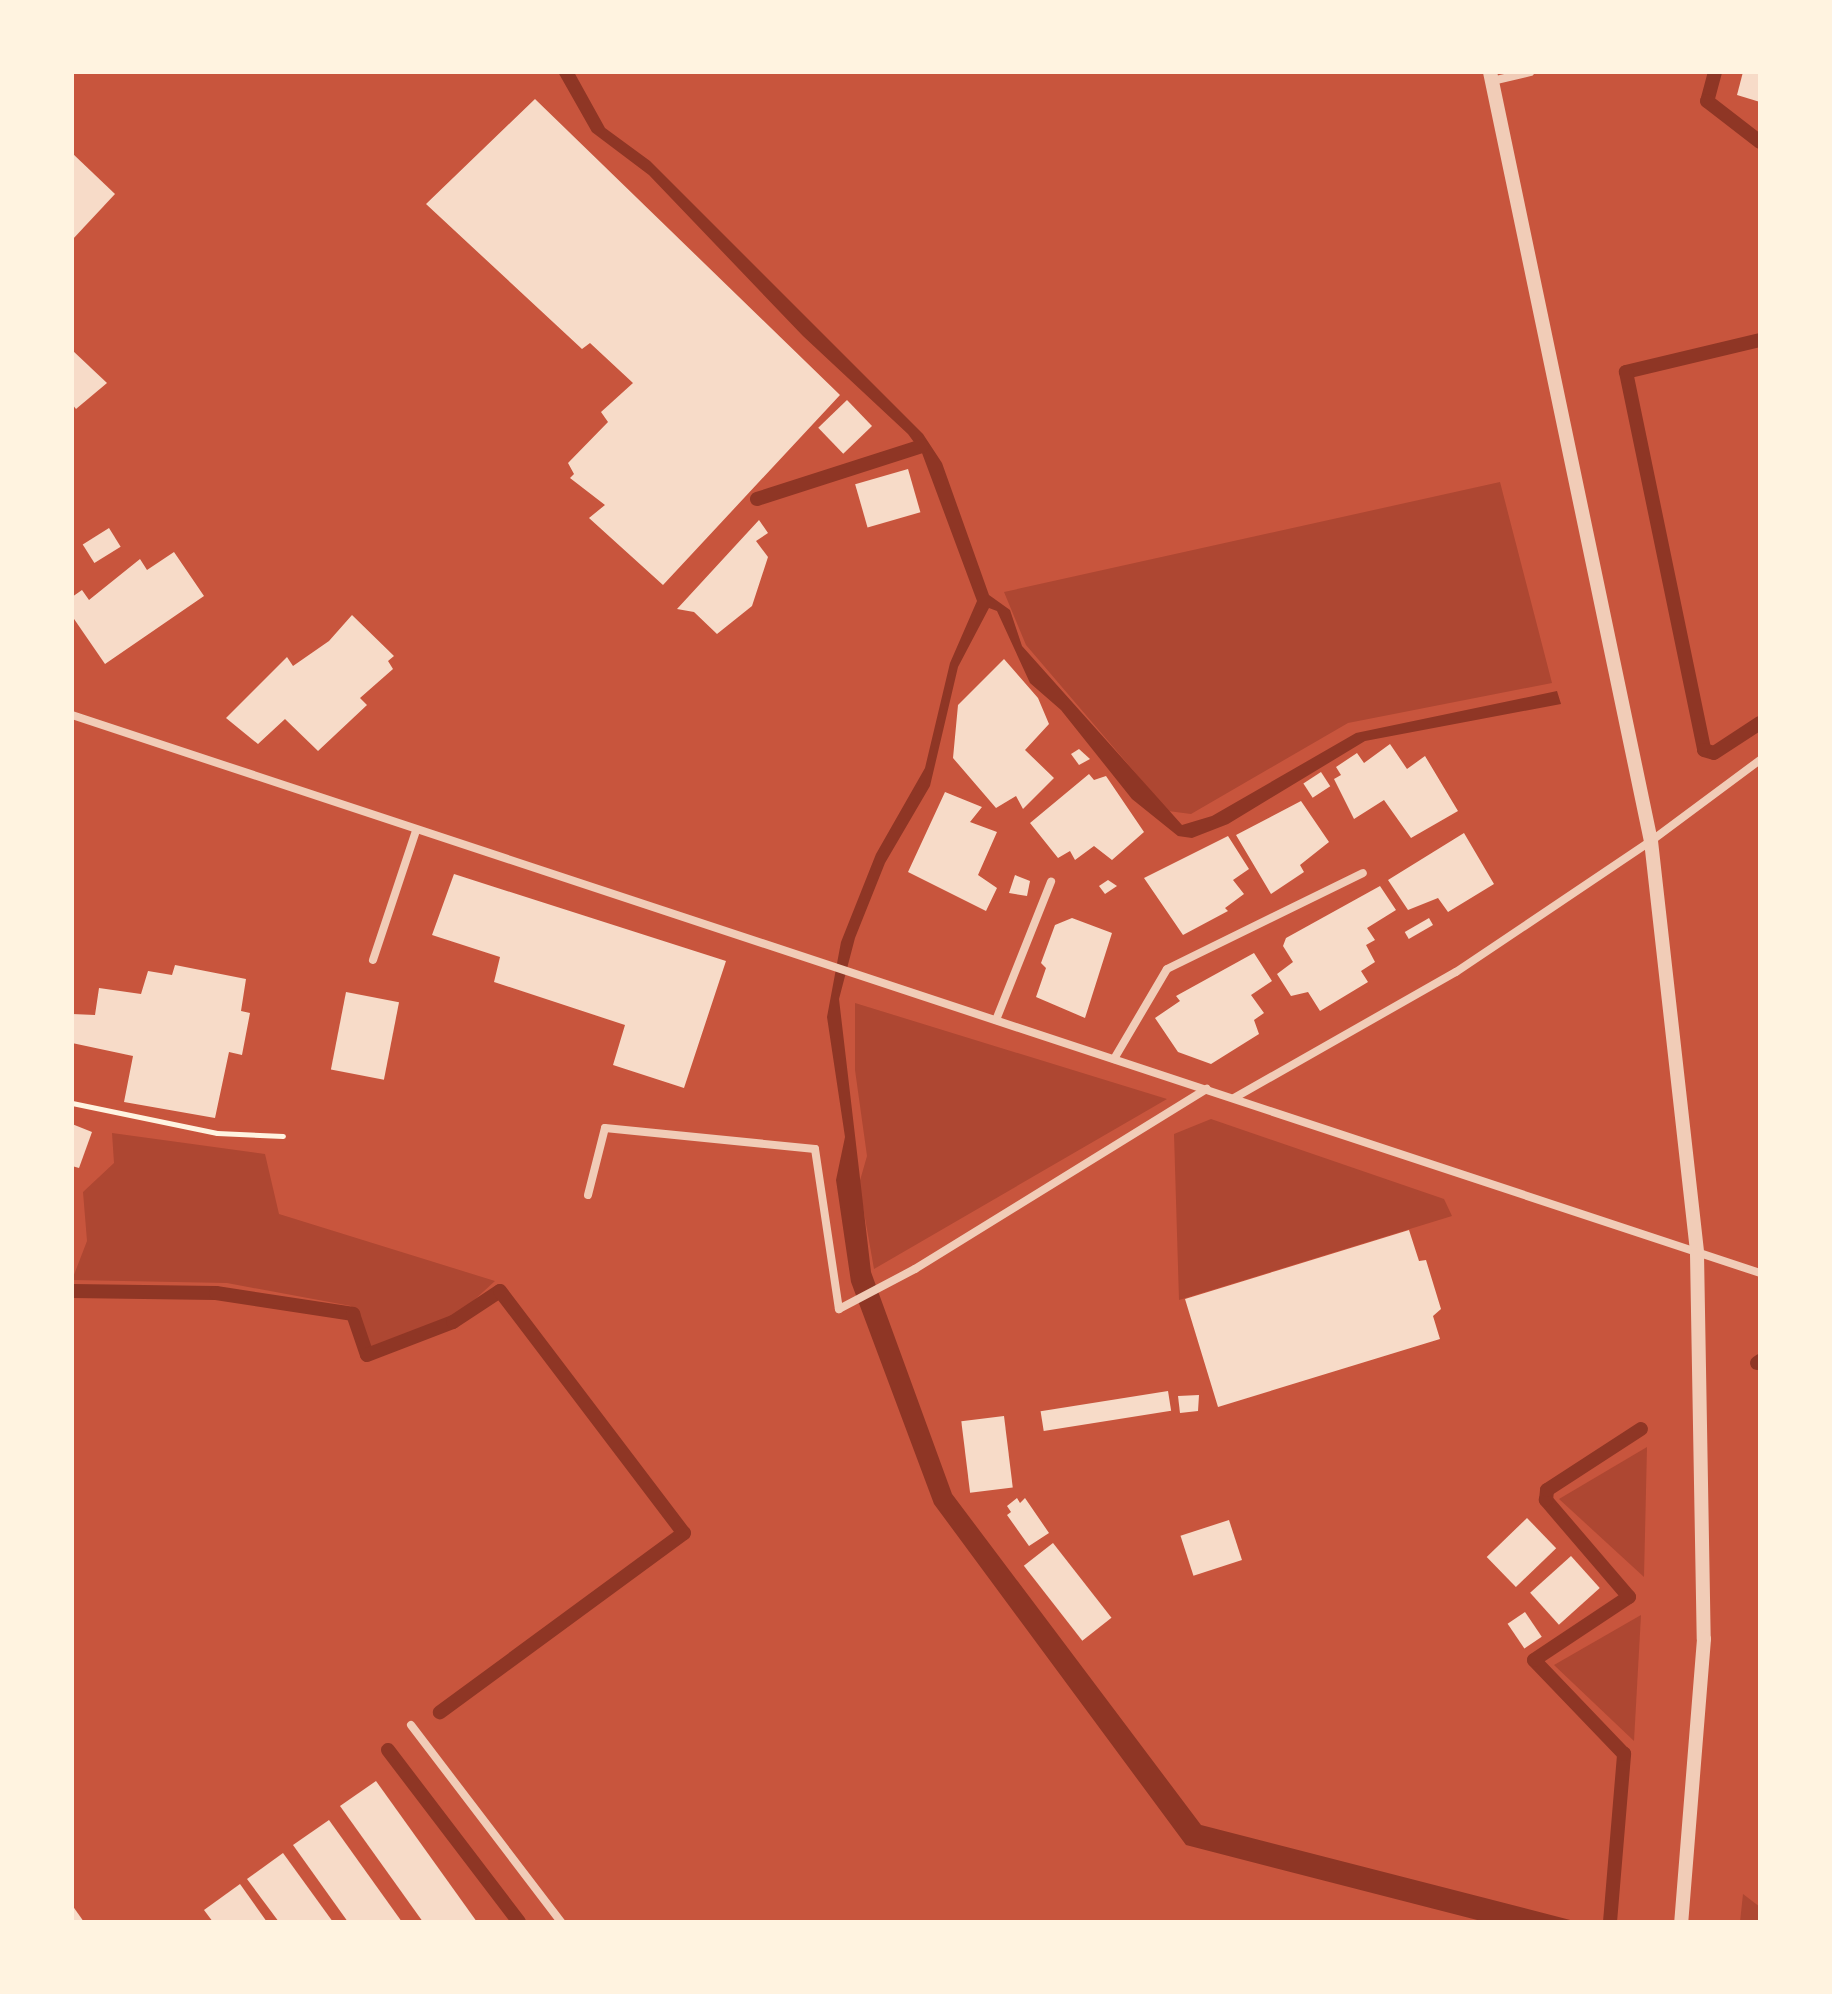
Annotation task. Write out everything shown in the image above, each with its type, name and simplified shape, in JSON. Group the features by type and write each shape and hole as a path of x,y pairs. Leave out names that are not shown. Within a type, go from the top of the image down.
{"street":[{"path":"1530,72 1491,77 1651,841 1697,1254 1704,1639 1681,1922"},
{"path":"72,715 1760,1273"},
{"path":"1234,1098 1456,972 1651,841 1760,760"},
{"path":"373,960 416,831"},
{"path":"1114,1059 1167,969 1363,873"},
{"path":"996,1020 1051,882"},
{"path":"588,1195 605,1128 815,1149 839,1309 915,1269 1207,1089"},
{"path":"411,1725 561,1922"}],"path":[{"path":"72,1103 217,1133 283,1136"}],"shaded area":[{"path":"558,72 574,72 605,128 650,161 923,434 942,463 989,595 1010,610 1022,646 1182,825 1212,816 1356,733 1557,691 1561,704 1365,741 1228,824 1192,838 1178,836 1132,799 1061,710 1030,683 997,611 989,608 958,667 930,786 885,863 855,938 839,999 871,1272 952,1494 1201,1825 1578,1922 1485,1922 1186,1845 934,1504 851,1282 836,1180 845,1137 827,1017 841,942 876,854 925,768 950,663 977,601 922,453 908,434 803,336 649,175 592,132"},
{"path":"1500,482 1552,683 1348,723 1191,814 1168,811 1026,645 1004,592"},
{"path":"855,1003 1167,1099 874,1269 859,1184 867,1156 855,1070"},
{"path":"1211,1119 1444,1199 1452,1216 1179,1300 1174,1134"},
{"path":"112,1133 265,1154 279,1214 495,1281 461,1312 371,1347 351,1306 227,1283 72,1280 87,1241 83,1192 114,1163"},
{"path":"1647,1447 1644,1577 1559,1499"},
{"path":"1641,1615 1634,1741 1554,1665"},
{"path":"1743,1894 1760,1907 1760,1922 1740,1922"}],"building":[{"path":"1743,72 1760,72 1760,102 1737,95"},
{"path":"535,99 840,395 663,585 589,518 605,505 570,478 574,474 568,463 608,422 601,412 633,383 590,343 582,349 426,204"},
{"path":"72,153 115,194 72,240"},
{"path":"72,350 107,383 76,409 72,404"},
{"path":"847,400 872,426 843,454 818,428"},
{"path":"908,469 920,512 868,527 855,484"},
{"path":"759,520 768,533 756,541 768,557 752,606 717,634 694,612 677,609"},
{"path":"109,528 121,547 94,563 83,544"},
{"path":"174,552 204,596 105,664 72,616 72,597 82,590 89,600 140,559 147,570"},
{"path":"352,615 394,656 388,661 393,669 360,698 367,705 318,751 285,719 258,744 226,718 287,657 293,666 329,641"},
{"path":"1004,659 1038,698 1049,724 1025,750 1054,778 1023,809 1016,796 996,808 953,758 958,705"},
{"path":"1390,744 1407,769 1425,756 1458,811 1411,838 1384,800 1354,819 1334,779 1341,775 1336,767 1357,753 1364,763"},
{"path":"1079,749 1090,759 1079,765 1071,754"},
{"path":"1321,772 1330,786 1313,798 1303,783"},
{"path":"1089,774 1094,780 1106,776 1144,832 1112,860 1094,846 1075,860 1070,851 1058,858 1030,823"},
{"path":"945,792 982,807 970,822 997,832 978,875 997,888 986,911 908,872"},
{"path":"1301,801 1329,842 1300,865 1304,872 1271,894 1236,835"},
{"path":"1464,833 1494,884 1448,912 1438,898 1408,910 1388,880"},
{"path":"1228,836 1249,869 1233,880 1244,894 1225,908 1228,911 1183,935 1144,878"},
{"path":"454,874 726,961 684,1088 613,1065 625,1025 494,982 500,957 432,935"},
{"path":"1015,875 1030,881 1027,896 1009,893"},
{"path":"1108,880 1117,886 1105,894 1099,886"},
{"path":"1380,886 1396,910 1367,928 1375,940 1366,945 1375,962 1361,971 1368,982 1320,1011 1308,992 1291,996 1277,974 1293,962 1283,946 1286,938"},
{"path":"1072,918 1112,933 1085,1018 1036,997 1046,968 1041,963 1055,925"},
{"path":"1429,918 1433,925 1409,939 1405,932"},
{"path":"1254,953 1272,981 1251,995 1264,1013 1254,1020 1259,1034 1211,1064 1178,1052 1155,1018 1180,1001 1176,996"},
{"path":"175,965 246,979 241,1011 250,1013 242,1055 229,1052 215,1118 124,1102 133,1056 72,1043 72,1014 95,1015 99,988 141,994 148,971 172,975"},
{"path":"346,992 399,1002 384,1080 331,1070"},
{"path":"72,1124 92,1132 79,1168 72,1166"},
{"path":"1409,1230 1419,1261 1426,1260 1441,1309 1433,1316 1440,1339 1218,1407 1185,1299"},
{"path":"1168,1391 1171,1411 1044,1431 1041,1411"},
{"path":"1199,1395 1198,1411 1180,1413 1178,1396"},
{"path":"1004,1416 1013,1487 970,1493 961,1421"},
{"path":"1017,1498 1020,1503 1025,1498 1049,1533 1029,1546 1007,1515 1011,1512 1007,1506"},
{"path":"1527,1518 1556,1548 1516,1587 1487,1557"},
{"path":"1229,1520 1242,1560 1193,1576 1180,1536"},
{"path":"1053,1543 1111,1618 1082,1641 1024,1566"},
{"path":"1571,1556 1600,1588 1559,1625 1530,1593"},
{"path":"1525,1612 1542,1637 1524,1649 1508,1624"},
{"path":"376,1781 477,1922 423,1922 340,1806"},
{"path":"329,1820 402,1922 348,1922 293,1845"},
{"path":"283,1853 333,1922 279,1922 247,1879"},
{"path":"240,1884 267,1922 213,1922 204,1910"},
{"path":"72,1905 84,1922 72,1922"}],"waterway":[{"path":"1715,72 1707,101 1760,142"},
{"path":"1760,340 1626,372 1704,750 1714,753 1760,723"},
{"path":"757,499 922,446"},
{"path":"72,1291 216,1293 353,1314 367,1355 453,1322 500,1291 684,1533 440,1712"},
{"path":"1610,1922 1624,1754 1534,1660 1629,1597 1546,1500 1547,1490 1641,1429"},
{"path":"388,1750 519,1922"}]}
